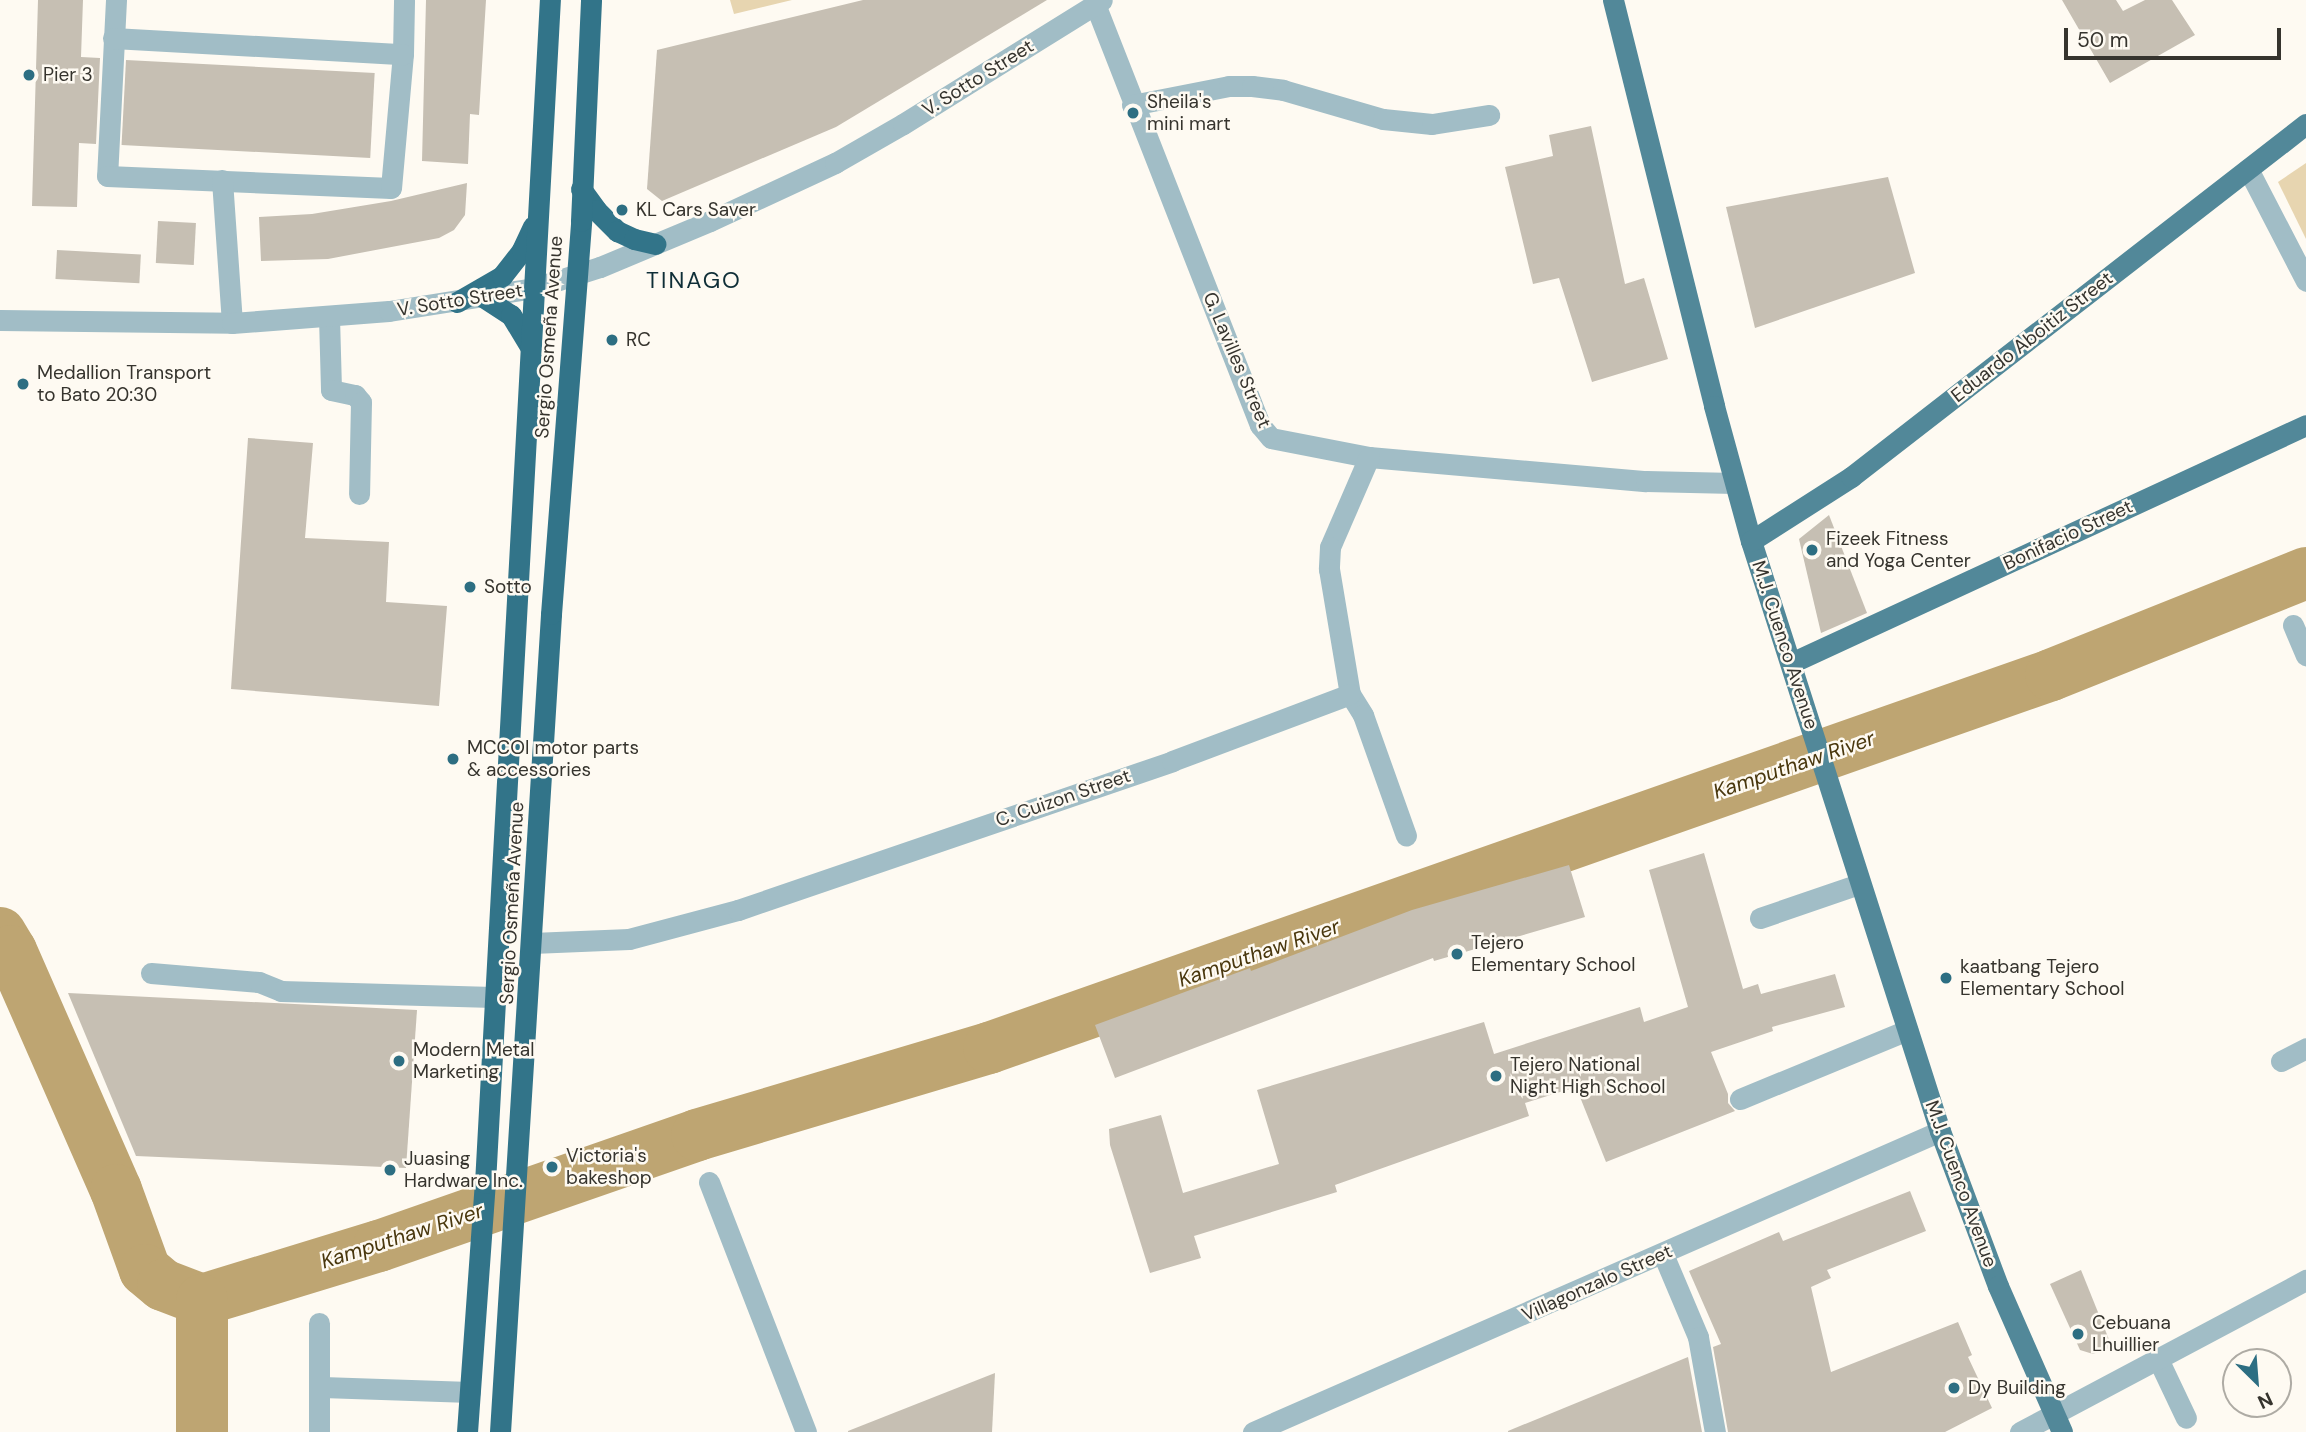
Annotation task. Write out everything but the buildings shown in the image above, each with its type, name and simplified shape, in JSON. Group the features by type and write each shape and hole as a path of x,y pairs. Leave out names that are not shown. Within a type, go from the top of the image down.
{"highway":[{"name":"Sergio Osmeña Avenue","path":"467,1432 485,1183 493,997 550,0"},
{"name":"Sergio Osmeña Avenue","path":"500,1432 514,1254 551,614 577,274 590,0"},
{"path":"581,189 596,210 617,231 634,240 655,244"},
{"path":"457,302 493,282 509,268 522,250 538,214"},
{"path":"483,297 511,315 531,349"}],"main road":[{"name":"M.J. Cuenco Avenue","path":"1613,0 1734,483 1751,541 1940,1130 1998,1286 2058,1424"},
{"name":"Eduardo Aboitiz Street","path":"1751,541 1851,477 2306,124"},
{"name":"Bonifacio Street","path":"1791,663 2306,425"}],"street":[{"path":"116,0 107,176 391,188 403,54 404,0"},
{"name":"G. Lavilles Street","path":"1099,2 1132,105 1260,425 1271,438 1369,457 1646,481 1734,483"},
{"name":"V. Sotto Street","path":"0,320 232,323 329,317 457,302 534,288 655,244 835,163 903,124 1099,2"},
{"path":"113,38 403,54"},
{"path":"1132,105 1229,86 1252,86 1283,90 1383,119 1432,124 1489,115"},
{"path":"2248,169 2306,281"},
{"path":"222,180 232,323"},
{"path":"329,317 331,390 355,395 361,402 359,494"},
{"path":"1369,457 1330,547 1329,569 1350,694 1363,715 1406,836"},
{"path":"2293,625 2306,655"},
{"name":"C. Cuizon Street","path":"533,943 629,939 738,910 1172,761 1350,694"},
{"path":"1760,918 1859,884"},
{"path":"151,973 259,982 281,991 493,997"},
{"path":"1740,1099 1907,1030"},
{"path":"2281,1061 2306,1048"},
{"name":"Villagonzalo Street","path":"1253,1432 1940,1130"},
{"path":"709,1182 806,1432"},
{"path":"1663,1254 1698,1337 1715,1432"},
{"path":"2020,1432 2058,1424 2158,1359 2306,1280"},
{"path":"319,1323 319,1432"},
{"path":"2158,1359 2186,1418"},
{"path":"321,1387 470,1392"}],"shaded area":[{"path":"730,0 792,0 734,14"},
{"path":"2306,163 2306,239 2278,182"}],"waterway":[{"name":"Kamputhaw River","path":"202,1300 379,1246 697,1135 989,1048 2051,675 2306,573"},
{"path":"0,933 11,951 116,1190 145,1270 163,1285 202,1300"},
{"path":"202,1300 202,1432"}],"place":[{"name":"Pier 3","path":"29,75"},
{"name":"Sheila's mini mart","path":"1133,113"},
{"name":"KL Cars Saver","path":"622,210"},
{"name":"RC","path":"612,340"},
{"name":"Medallion Transport to Bato 20:30","path":"23,384"},
{"name":"Fizeek Fitness and Yoga Center","path":"1812,550"},
{"name":"Sotto","path":"470,587"},
{"name":"MCCOI motor parts & accessories","path":"453,759"},
{"name":"Tejero Elementary School","path":"1457,954"},
{"name":"kaatbang Tejero Elementary School","path":"1946,978"},
{"name":"Modern Metal Marketing","path":"399,1061"},
{"name":"Tejero National Night High School","path":"1496,1076"},
{"name":"Victoria's bakeshop","path":"552,1167"},
{"name":"Juasing Hardware Inc.","path":"390,1170"},
{"name":"Cebuana Lhuillier","path":"2078,1334"},
{"name":"Dy Building","path":"1954,1388"}],"district":[{"name":"TINAGO","path":"694,280"}]}
